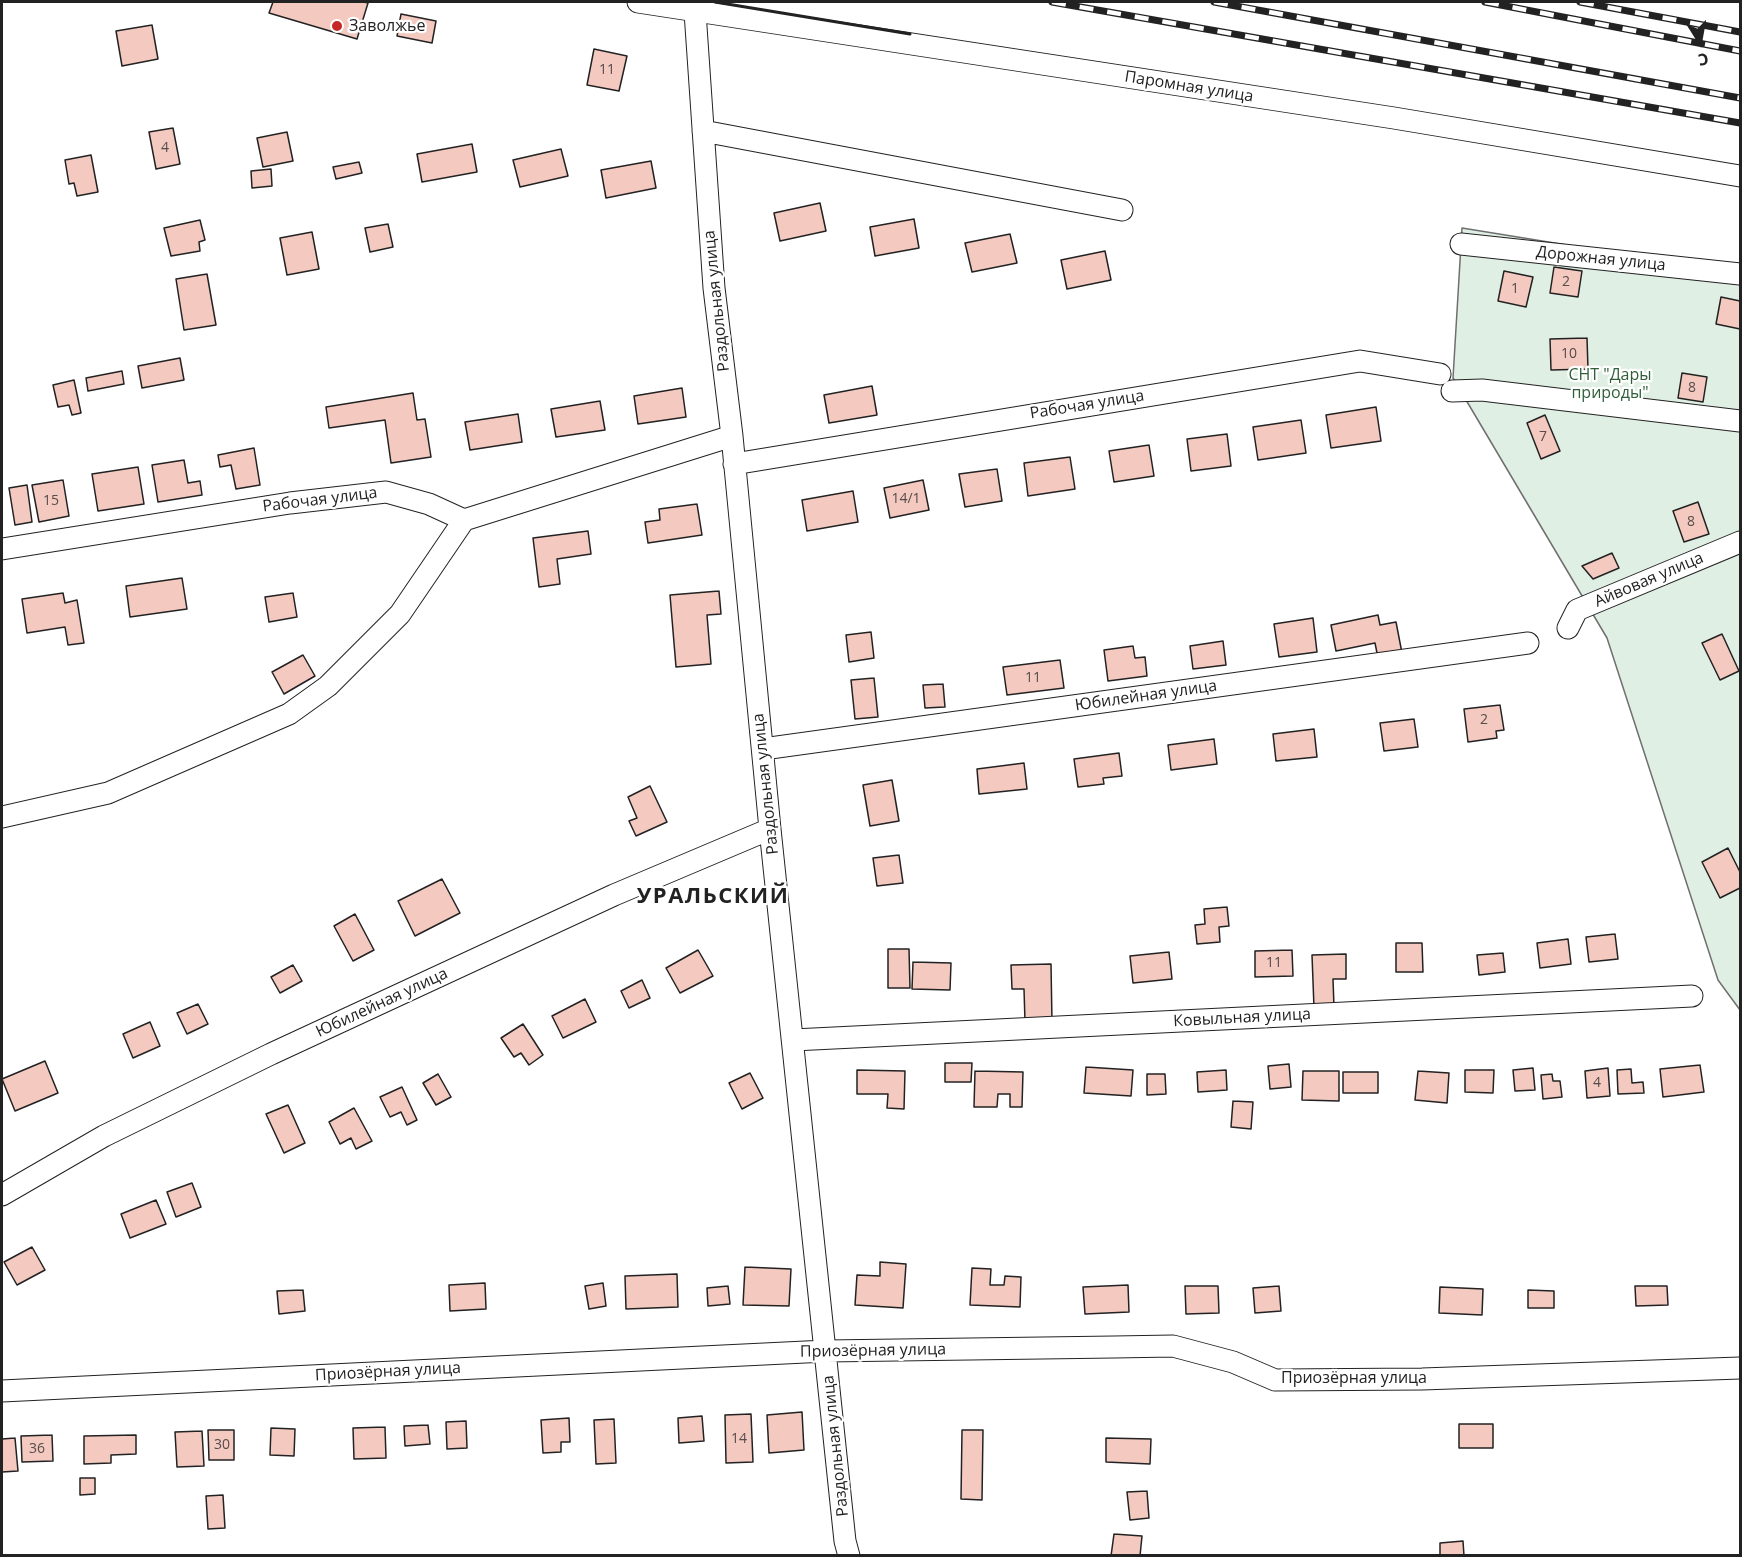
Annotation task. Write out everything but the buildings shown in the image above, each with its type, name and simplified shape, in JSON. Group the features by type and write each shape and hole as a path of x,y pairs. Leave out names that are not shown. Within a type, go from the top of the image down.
{"street":[{"name":"Паромная улица","path":"638,2 1394,118 1740,176"},
{"name":"Раздольная улица","path":"695,12 714,288 732,436 770,829 844,1529 849,1556"},
{"path":"704,131 1122,210"},
{"name":"Дорожная улица","path":"1461,244 1740,274"},
{"name":"Рабочая улица","path":"734,464 1360,361 1440,374"},
{"path":"1452,391 1482,390 1740,421"},
{"path":"2,817 108,793 289,714 328,686 400,614 464,520 732,436"},
{"name":"Рабочая улица","path":"2,549 290,503 386,492 429,504 464,520"},
{"name":"Айвовая улица","path":"1568,628 1577,610 1740,542"},
{"name":"Юбилейная улица","path":"763,749 1528,643"},
{"name":"Юбилейная улица","path":"2,1195 104,1136 282,1049 614,896 770,829"},
{"name":"Ковыльная улица","path":"793,1040 1692,996"},
{"name":"Приозёрная улица","path":"2,1391 826,1351 1173,1346 1233,1362 1275,1380 1422,1379 1740,1368"}],"green space":[{"name":"СНТ \"Дары природы\"","path":"1462,228 1740,273 1740,1010 1718,980 1607,638 1453,378"}],"railway":[{"path":"1052,2 1740,123"},
{"path":"1214,2 1740,98"},
{"path":"1485,2 1740,51"},
{"path":"1580,2 1740,32"}],"wall":[{"path":"715,2 910,34"}],"place":[{"name":"Заволжье","path":"337,26"}],"district":[{"name":"УРАЛЬСКИЙ","path":"713,897"}]}
